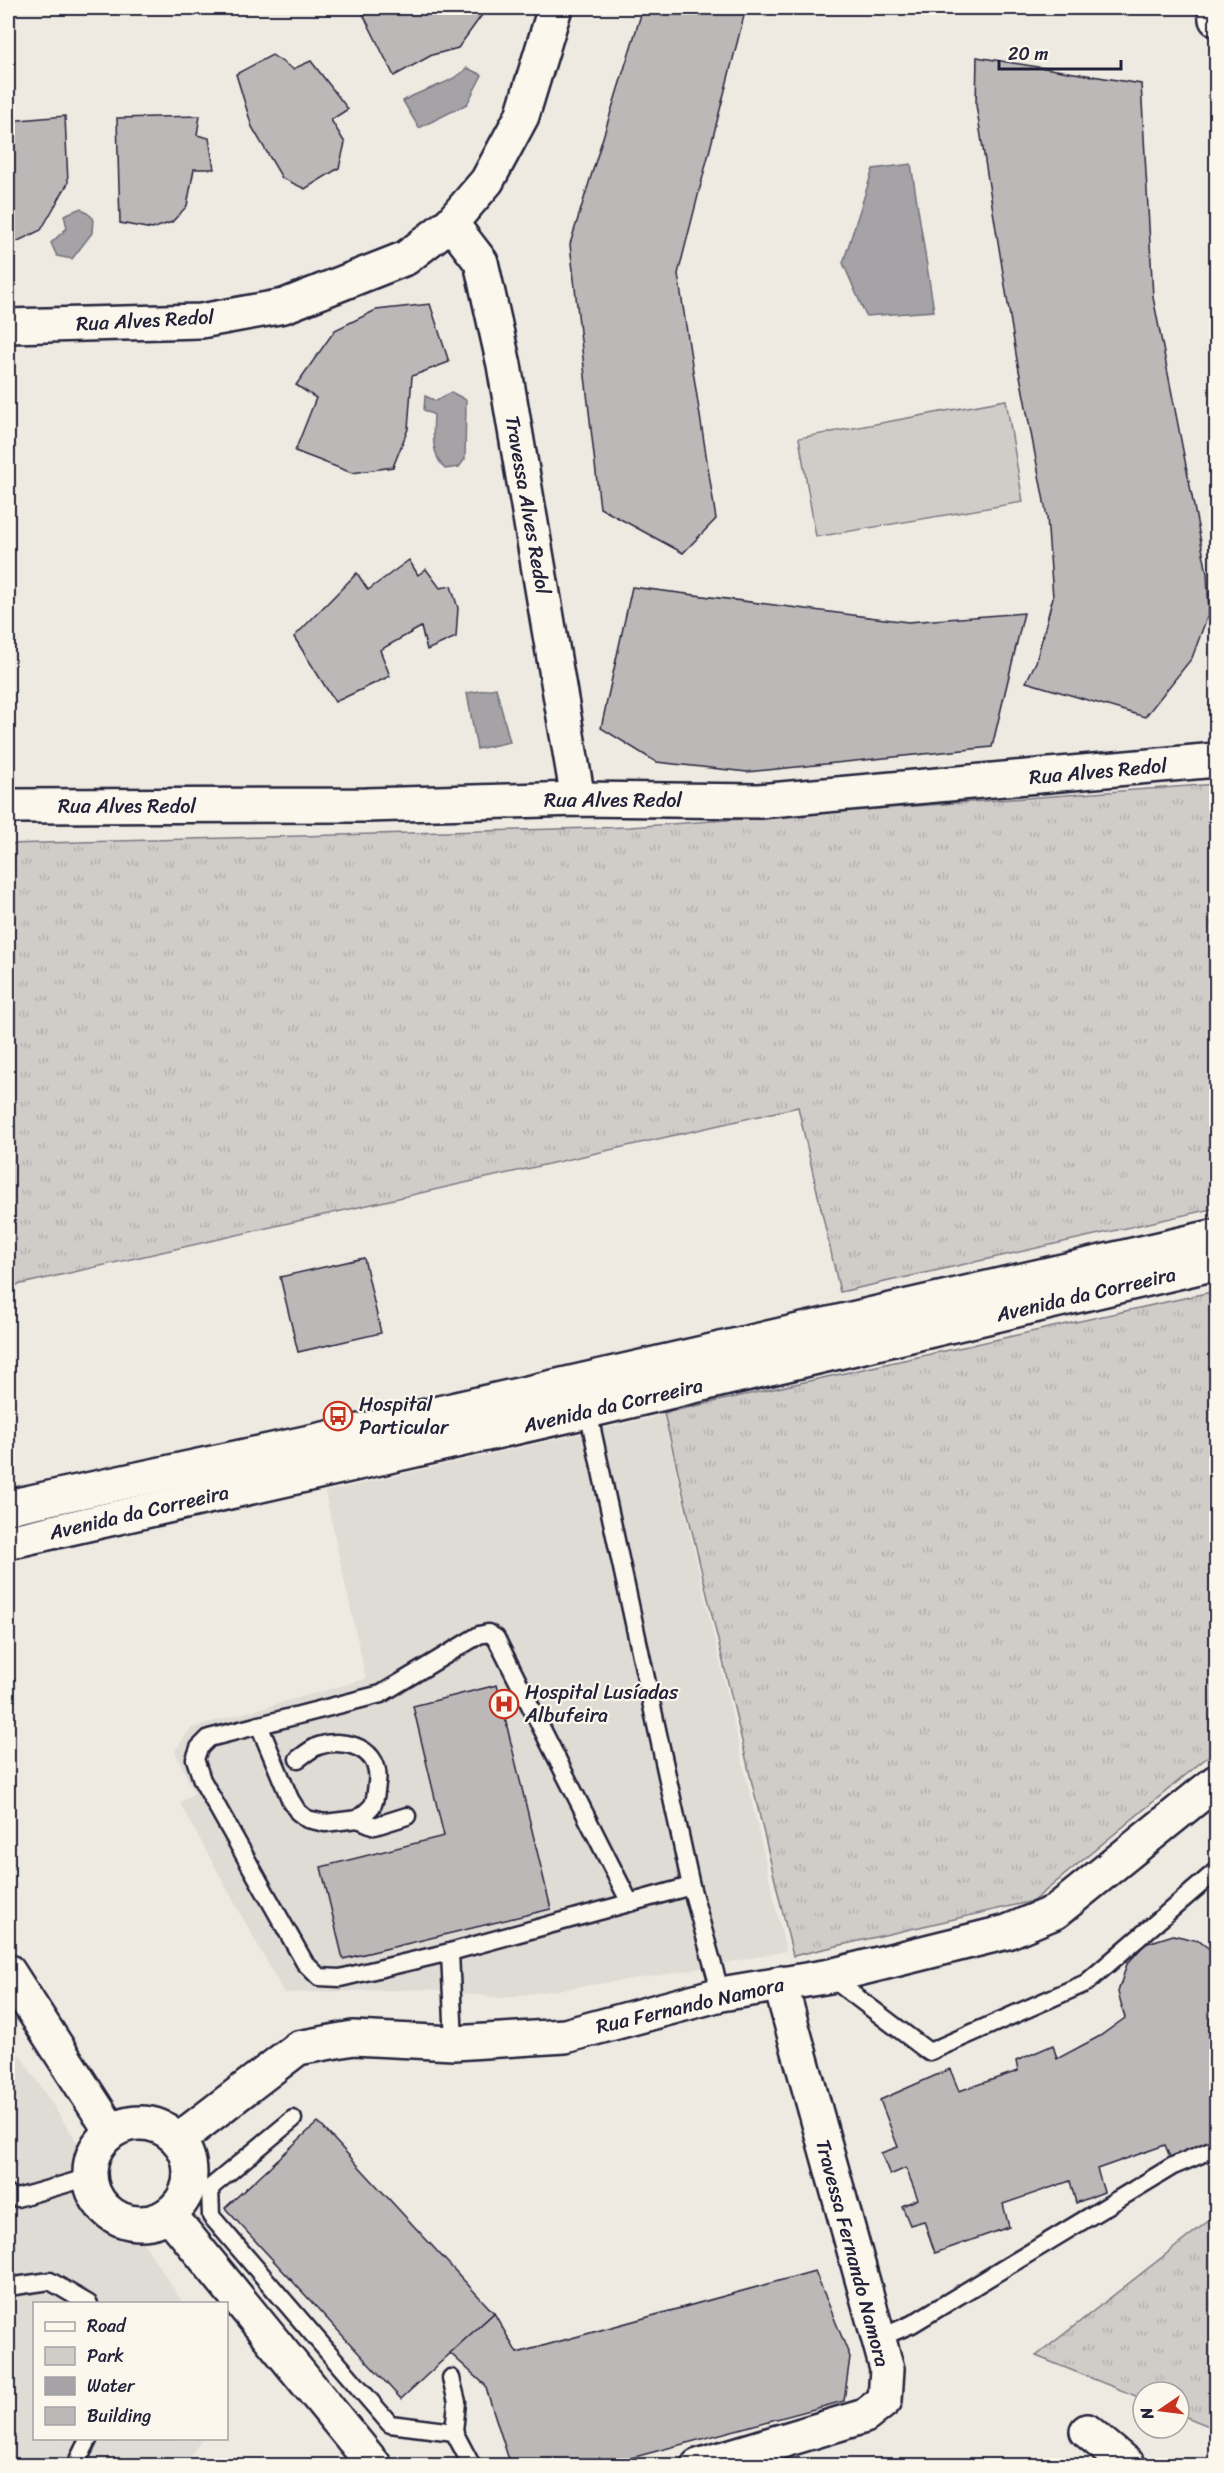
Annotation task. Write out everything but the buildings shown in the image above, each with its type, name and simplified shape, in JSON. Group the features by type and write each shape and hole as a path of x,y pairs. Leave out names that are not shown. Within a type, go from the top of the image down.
{"street":[{"name":"Rua Alves Redol","path":"8,326 201,321 284,306 406,258 451,223 487,181 522,116 555,8"},
{"path":"1215,8 1216,19"},
{"name":"Travessa Alves Redol","path":"451,223 481,262 502,353 578,799"},
{"name":"Rua Alves Redol","path":"8,806 366,805 578,799 759,801 1216,760"},
{"name":"Avenida da Correeira","path":"8,1507 338,1436 1216,1236"},
{"name":"Avenida da Correeira","path":"8,1542 588,1411 1216,1263"},
{"name":"Rua Fernando Namora","path":"178,2140 298,2048 353,2038 454,2043 566,2036 721,1994 830,1976 1007,1932 1055,1912 1216,1782"},
{"path":"8,1971 111,2132"},
{"name":"Travessa Fernando Namora","path":"698,2466 865,2416 885,2400 887,2370 780,1983"},
{"path":"138,2122 153,2124 178,2140 186,2155 190,2171 188,2187 180,2202 169,2214 153,2222 136,2223 118,2218 104,2208 94,2194 90,2177 91,2160 99,2144 111,2132 124,2125 138,2122"},
{"path":"169,2214 375,2466"},
{"path":"1087,2431 1129,2466"}],"lane":[{"path":"588,1411 691,1886 721,1994"},
{"path":"630,1903 496,1638 488,1633 479,1635 381,1694 209,1738 199,1748 195,1760 202,1780 305,1963 319,1977 340,1978 450,1952 630,1903 691,1886"},
{"path":"259,1725 298,1812 307,1819 325,1824 358,1819 375,1826 408,1816"},
{"path":"298,1759 316,1747 332,1743 349,1743 366,1751 375,1762 378,1776 372,1806 358,1819"},
{"path":"830,1976 929,2052 1086,1983 1216,1871"},
{"path":"450,1952 454,2043"},
{"path":"293,2119 210,2188 211,2216 390,2424 454,2432"},
{"path":"877,2339 912,2324 1173,2166 1216,2148"},
{"path":"8,2195 17,2198 90,2177"},
{"path":"8,2287 50,2282 85,2302"},
{"path":"451,2378 457,2402 454,2432 472,2466"},
{"path":"75,2466 89,2440"}],"shaded area":[{"name":"Hospital Lusíadas Albufeira","path":"663,1415 786,1951 680,1972 501,1998 431,1989 284,1993 180,1803 194,1793 175,1751 191,1728 366,1679 325,1492"},
{"path":"8,2037 182,2302 33,2302 33,2440 201,2440 185,2465 8,2465"}],"green space":[{"path":"1006,400 1023,502 816,537 799,438"},
{"path":"1216,784 1216,1208 840,1292 798,1107 8,1287 8,844 630,827"},
{"path":"1216,1291 1216,1750 1033,1901 793,1956 664,1413"},
{"path":"1216,2215 1216,2429 1191,2419 1191,2380 1131,2380 1131,2394 1036,2356"}],"water":[{"path":"467,68 482,75 467,104 419,128 403,101 453,78"},
{"path":"911,164 934,311 866,316 843,263 873,169"},
{"path":"81,208 93,218 92,233 72,259 57,256 51,243 67,228 64,215"},
{"path":"451,392 466,400 465,459 459,467 445,469 435,450 434,415 424,410 425,396 436,401"},
{"path":"496,688 510,742 477,749 467,693"}],"place":[{"name":"Hospital Particular","path":"338,1416"},
{"name":"Hospital Lusíadas Albufeira","path":"504,1704"}]}
